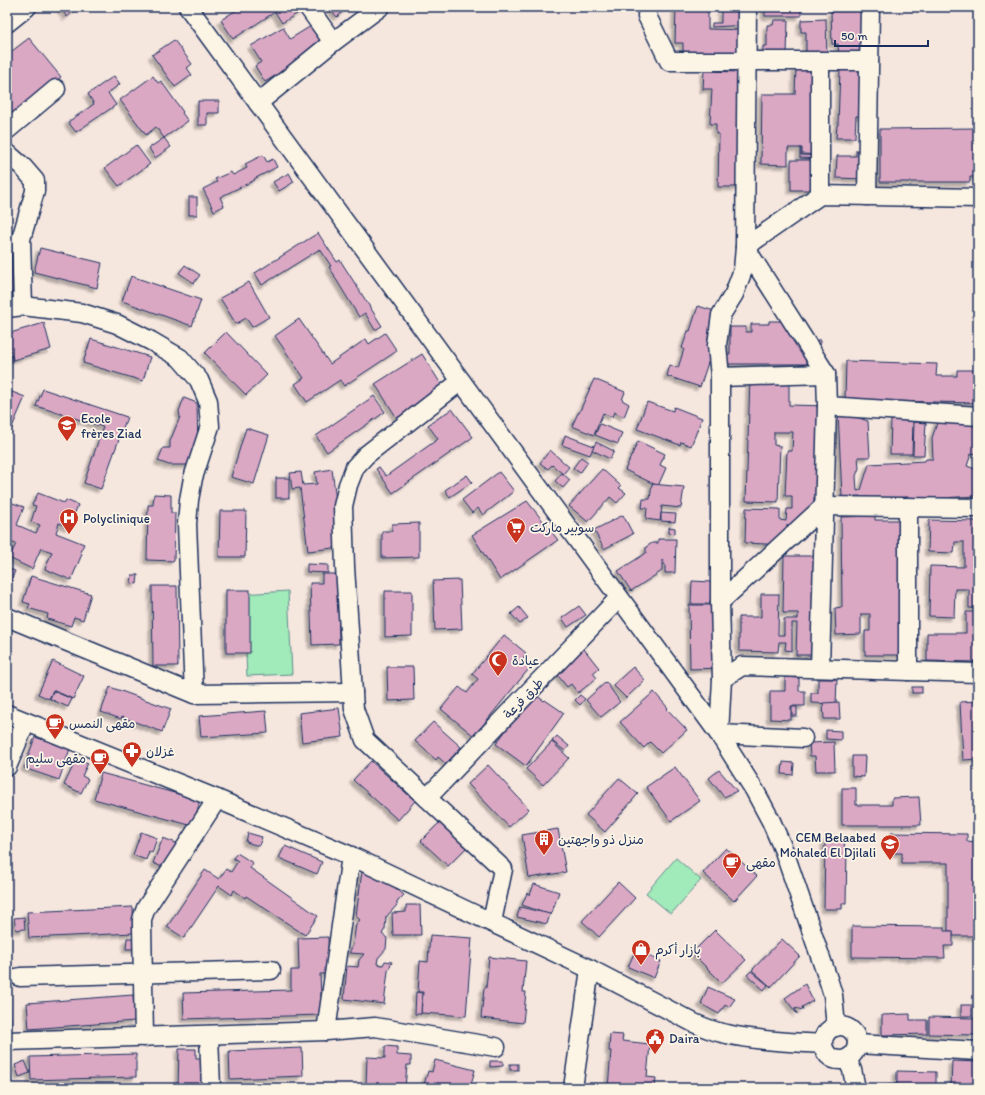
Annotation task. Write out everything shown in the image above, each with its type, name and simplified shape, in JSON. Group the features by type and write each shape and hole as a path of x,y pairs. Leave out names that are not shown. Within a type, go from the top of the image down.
{"street":[{"path":"7,23 27,7"},
{"path":"188,7 618,598 719,734 755,791 771,821 784,852 833,995 836,1026"},
{"path":"308,7 333,42"},
{"path":"258,103 333,42 380,7"},
{"path":"648,7 647,16 669,61 869,62"},
{"path":"719,734 722,679 720,602 720,377 717,345 721,315 734,294 743,270 745,246 747,7"},
{"path":"866,196 870,7"},
{"path":"820,62 820,194"},
{"path":"7,130 56,90"},
{"path":"7,153 22,166 35,181 35,191 21,239 15,307 82,313 117,324 180,358 198,380 208,401 210,426 193,478 187,524 194,694"},
{"path":"745,246 820,194 978,198"},
{"path":"745,246 826,374 827,406 820,668"},
{"path":"720,377 826,374"},
{"path":"461,381 366,455 355,467 348,485 343,506 345,567 354,709 365,740 503,869 492,922"},
{"path":"827,406 978,416"},
{"path":"720,602 824,506 978,508"},
{"path":"908,507 908,671"},
{"name":"طرق فرعة","path":"426,798 618,598"},
{"path":"7,617 194,694 353,692"},
{"path":"722,679 742,666 978,674"},
{"path":"7,714 217,799 352,856 590,969 708,1029 744,1038 822,1044"},
{"path":"7,767 26,722"},
{"path":"719,734 803,738"},
{"path":"144,1037 142,925 144,913 217,799"},
{"path":"326,1031 352,856"},
{"path":"573,1088 590,969"},
{"path":"20,977 271,970"},
{"path":"856,1088 852,1070 852,1051 855,1035 845,1027 836,1026 831,1028 824,1035 822,1044 823,1049 833,1059 843,1060 852,1051 978,1051"},
{"path":"7,1041 326,1031 374,1027 496,1048"},
{"path":"209,1035 211,1088"}],"green space":[{"path":"288,591 292,674 247,676 243,594"},
{"path":"676,858 701,880 671,914 646,893"}],"building":[{"path":"60,7 79,7 67,17"},
{"path":"241,7 308,7 282,23 275,12 233,39 221,20"},
{"path":"328,7 348,7 337,17"},
{"path":"676,7 708,7 708,29 749,30 749,55 683,54 683,43 675,43"},
{"path":"765,7 801,7 801,16 765,16"},
{"path":"853,7 870,7 867,58 839,58 838,44 832,44 831,11 853,11"},
{"path":"740,10 748,25 712,27 712,23 721,23 721,11"},
{"path":"324,18 336,38 265,82 255,66 261,62 251,46 283,27 290,39"},
{"path":"826,19 827,57 806,58 806,32 801,32 801,20"},
{"path":"774,20 788,20 787,55 763,54 763,46 767,46 767,25 773,25"},
{"path":"29,38 61,77 7,120 7,55"},
{"path":"174,40 192,64 187,68 192,75 175,87 152,55"},
{"path":"796,68 826,68 825,155 802,154 802,148 788,148 788,165 761,164 762,94 795,94"},
{"path":"840,69 864,70 871,116 856,116 855,138 836,138 838,125"},
{"path":"704,71 739,72 744,187 718,187 719,134 716,134 716,124 710,124 712,89 703,89"},
{"path":"114,76 120,84 108,93 116,105 76,132 68,122 94,104 88,94"},
{"path":"153,76 158,83 161,81 188,121 164,138 156,127 146,135 120,100"},
{"path":"198,101 219,101 219,113 207,113 207,125 198,125"},
{"path":"978,128 978,177 970,177 970,182 880,182 880,129"},
{"path":"164,138 171,147 155,158 149,148"},
{"path":"136,145 150,164 119,186 105,168"},
{"path":"800,148 801,155 824,156 824,159 800,158"},
{"path":"856,150 865,150 864,179 836,178 837,156 856,156"},
{"path":"263,155 267,162 273,159 277,167 254,179 255,180 220,197 224,206 214,211 203,189 217,182 215,179 231,172 233,175 247,168 245,164"},
{"path":"791,160 824,160 824,190 791,190"},
{"path":"289,173 294,182 279,191 273,182"},
{"path":"189,197 197,197 197,215 189,215"},
{"path":"318,233 337,262 340,260 382,326 375,330 365,313 359,317 334,276 329,267 331,266 320,249 262,285 255,273"},
{"path":"40,248 102,263 97,288 34,272"},
{"path":"7,251 11,251 17,292 7,293"},
{"path":"185,265 200,275 194,283 179,273"},
{"path":"131,276 201,300 192,326 122,301"},
{"path":"249,282 269,317 252,327 246,318 236,324 220,298"},
{"path":"698,306 724,314 700,387 667,376 670,365 678,368 684,349 682,348 688,331 690,331"},
{"path":"299,319 330,364 366,339 369,344 385,333 397,351 344,386 340,380 307,402 295,384 304,378 275,336"},
{"path":"769,321 791,321 811,340 820,340 820,364 725,364 725,354 730,354 730,327 746,327 746,332 751,332 751,324 769,324"},
{"path":"44,323 51,349 13,360 7,334"},
{"path":"226,332 267,375 246,395 205,353"},
{"path":"91,339 150,357 143,381 83,363"},
{"path":"422,354 444,389 397,418 375,384"},
{"path":"846,361 937,364 936,376 957,376 957,370 978,370 978,403 845,400"},
{"path":"594,379 625,392 622,400 629,404 624,417 614,412 612,417 603,413 594,435 572,426"},
{"path":"750,379 789,380 789,405 828,406 824,498 814,497 813,525 787,525 786,545 745,543 746,508 780,509 780,520 786,521 787,509 792,509 792,496 785,496 787,451 792,451 793,432 774,432 774,445 780,446 778,502 746,501"},
{"path":"43,389 127,417 101,489 84,483 103,427 36,406"},
{"path":"7,390 25,397 7,439"},
{"path":"374,396 385,412 327,452 316,436"},
{"path":"184,398 197,403 198,449 191,465 169,465 158,461 163,448 170,448 170,441 180,417 179,411"},
{"path":"647,402 673,411 674,407 702,418 691,446 681,442 680,445 637,429"},
{"path":"452,409 473,437 393,493 376,469 379,467 386,476 438,439 428,425"},
{"path":"838,411 868,421 870,457 858,457 859,468 856,476 857,491 861,490 869,464 925,461 926,459 933,459 932,438 938,420 978,421 978,453 971,454 967,466 978,470 978,496 881,501 861,507 860,496 842,497"},
{"path":"891,420 913,421 912,454 890,454"},
{"path":"914,422 926,423 924,455 913,455"},
{"path":"600,424 622,433 618,444 595,435"},
{"path":"246,428 269,435 254,484 231,477"},
{"path":"565,435 594,446 590,455 562,445"},
{"path":"638,441 665,454 660,465 666,468 658,486 625,470"},
{"path":"596,442 614,451 610,459 592,450"},
{"path":"550,450 569,467 563,474 552,465 548,469 540,463"},
{"path":"581,457 588,462 580,473 573,468"},
{"path":"332,469 342,547 308,551 300,488 292,489 290,473 301,472 303,485 317,484 315,472"},
{"path":"602,469 621,486 619,488 626,493 617,503 610,497 588,522 569,506"},
{"path":"499,472 514,491 483,515 478,508 472,513 462,500"},
{"path":"562,473 570,480 563,488 555,481"},
{"path":"467,475 472,482 450,497 445,490"},
{"path":"276,478 289,478 289,498 276,498"},
{"path":"652,484 684,487 681,508 662,506 660,521 646,519 647,508 642,508 643,499 650,499"},
{"path":"38,493 64,503 66,500 78,505 69,527 59,523 56,533 84,544 80,552 82,554 71,580 45,569 52,552 41,548 32,569 9,558 16,544 7,541 7,501 24,507 17,525 36,533 40,525 31,522 36,506 32,505"},
{"path":"154,494 171,495 171,513 175,513 174,561 147,560 148,505 153,505"},
{"path":"527,501 558,540 500,580 472,535"},
{"path":"220,511 246,511 245,557 219,557"},
{"path":"661,513 676,514 675,522 661,521"},
{"path":"623,515 633,534 604,549 594,530"},
{"path":"875,516 875,520 904,520 908,655 865,655 865,631 870,631 870,614 861,614 861,634 836,635 835,608 842,607 841,517"},
{"path":"929,520 978,521 978,608 969,608 969,589 955,589 954,617 929,616 930,566 964,567 964,542 955,542 954,553 928,552"},
{"path":"419,523 419,557 382,558 382,531 392,531 392,524"},
{"path":"669,527 675,528 675,534 669,533"},
{"path":"658,539 676,539 675,573 665,573 665,565 662,560 662,571 631,591 618,571 646,553 646,547 652,543 658,543"},
{"path":"784,556 816,556 816,655 796,655 797,623 792,623 792,651 785,650 786,642 779,642 778,652 739,651 739,617 761,617 761,594 779,594 778,635 784,635 784,619 798,619 798,613 783,613"},
{"path":"307,564 328,565 328,573 307,572"},
{"path":"7,568 15,571 11,581 7,580"},
{"path":"322,574 338,574 339,644 312,645 310,583 322,583"},
{"path":"132,575 138,575 137,584 131,583"},
{"path":"31,576 91,594 83,620 74,617 71,626 47,619 48,614 28,608 30,604 23,602"},
{"path":"460,580 462,629 435,630 433,581"},
{"path":"692,581 712,582 712,604 691,604"},
{"path":"152,586 177,586 178,666 153,666"},
{"path":"226,590 250,590 250,653 226,653"},
{"path":"385,591 412,591 412,636 385,637"},
{"path":"689,605 713,605 722,668 690,669"},
{"path":"579,606 586,615 568,627 562,618"},
{"path":"519,607 528,618 520,624 511,614"},
{"path":"966,612 978,612 978,662 927,661 927,633 966,633"},
{"path":"504,635 526,653 523,658 532,665 474,736 441,709 459,687 467,693 478,679 472,674"},
{"path":"7,641 12,643 7,660"},
{"path":"584,649 599,668 593,673 597,678 578,693 571,684 567,687 555,672"},
{"path":"53,661 84,676 73,699 53,690 49,699 38,694"},
{"path":"387,667 413,667 414,700 388,701"},
{"path":"633,667 645,680 626,698 613,685"},
{"path":"785,677 799,678 799,691 805,691 805,706 791,706 791,720 770,719 770,691 785,691"},
{"path":"818,679 837,679 836,704 811,703 811,693 818,693"},
{"path":"606,682 620,702 601,717 586,700"},
{"path":"110,687 171,709 162,732 122,717 121,719 101,712"},
{"path":"912,687 922,687 922,693 912,693"},
{"path":"53,691 72,699 68,707 50,699"},
{"path":"654,692 668,708 667,709 687,730 661,753 650,742 644,748 620,722"},
{"path":"533,693 564,713 526,766 496,744"},
{"path":"580,695 585,699 580,705 575,700"},
{"path":"978,701 978,759 963,760 960,702"},
{"path":"839,702 840,719 824,719 823,703"},
{"path":"792,707 797,707 797,716 792,716"},
{"path":"339,708 343,737 302,742 299,713"},
{"path":"266,711 268,733 201,737 199,716"},
{"path":"433,722 461,747 446,764 438,757 436,760 415,741"},
{"path":"826,730 841,731 841,740 826,739"},
{"path":"557,736 569,746 565,751 552,741"},
{"path":"35,737 70,749 59,780 24,768"},
{"path":"552,742 569,758 543,785 526,769"},
{"path":"834,742 835,771 816,771 815,756 810,756 809,743"},
{"path":"852,756 865,756 864,777 852,776"},
{"path":"77,758 88,763 82,776 88,779 81,793 64,785"},
{"path":"371,761 415,801 398,820 353,780"},
{"path":"783,762 794,763 793,775 782,774"},
{"path":"488,765 529,809 509,827 468,784"},
{"path":"675,767 700,801 671,821 646,787"},
{"path":"719,770 737,791 724,797 709,778"},
{"path":"101,773 200,800 193,826 94,799"},
{"path":"619,778 638,794 605,832 586,815"},
{"path":"842,788 856,788 856,805 892,805 892,798 919,797 921,825 842,825"},
{"path":"440,822 469,845 448,866 421,841"},
{"name":"منزل ذو واجهتين","path":"558,829 566,872 529,878 522,835"},
{"path":"141,832 157,838 152,853 149,851 146,860 133,855"},
{"path":"248,833 262,837 259,846 246,842"},
{"path":"891,833 967,834 967,841 977,842 977,936 953,936 953,931 948,931 948,863 902,863 902,853 891,853"},
{"path":"163,838 179,844 169,870 153,863"},
{"path":"825,840 844,841 845,850 847,850 846,903 842,903 842,909 824,909"},
{"path":"285,846 322,862 317,874 279,858"},
{"path":"726,848 757,876 734,901 703,873"},
{"path":"237,853 253,863 250,868 318,916 305,935 246,896 245,898 234,890 232,895 219,886 184,938 167,927 205,870 219,879 226,869 231,872 238,861 233,858"},
{"path":"362,871 393,886 404,895 386,917 385,929 382,934 387,938 386,949 378,958 377,964 383,965 385,961 392,962 388,971 384,1004 344,999 347,966 358,967 359,960 364,954 349,953 353,945 356,924 360,920 356,916"},
{"path":"618,882 635,898 599,937 582,921"},
{"path":"534,884 559,892 551,915 522,905 527,893 530,895"},
{"path":"406,905 420,905 421,935 393,935 392,913 406,912"},
{"path":"133,907 134,933 29,938 27,912"},
{"path":"520,907 550,914 547,924 517,917"},
{"path":"24,917 25,929 16,930 14,918"},
{"path":"852,926 944,927 944,931 953,931 953,946 944,946 945,958 852,957"},
{"path":"715,930 746,960 722,983 692,953"},
{"path":"430,935 472,938 466,1016 421,1013 423,992 418,992 420,961 428,962"},
{"path":"328,937 329,974 320,974 322,1015 184,1019 183,993 291,990 291,970 299,970 298,938"},
{"path":"127,938 137,938 137,949 126,949"},
{"path":"782,939 800,956 771,987 752,970"},
{"path":"635,951 661,961 654,978 628,967"},
{"path":"489,957 526,961 523,992 526,992 523,1023 481,1018"},
{"path":"751,971 768,985 764,990 747,975"},
{"path":"805,984 813,1001 802,1007 803,1010 795,1008 797,1014 785,998"},
{"path":"708,987 735,999 729,1007 725,1005 719,1014 701,1004"},
{"path":"10,990 11,1028 7,1028 7,991"},
{"path":"416,992 422,993 421,1014 415,1014"},
{"path":"133,995 135,1021 29,1029 27,1003"},
{"path":"961,1005 972,1005 972,1016 961,1016"},
{"path":"910,1014 910,1020 927,1020 927,1034 882,1035 882,1015"},
{"path":"929,1017 975,1018 975,1035 929,1034"},
{"path":"610,1034 623,1035 622,1041 650,1044 647,1077 656,1078 655,1088 608,1088 611,1051 609,1051"},
{"path":"385,1046 397,1047 397,1055 411,1056 411,1065 407,1065 405,1088 366,1085 367,1057 385,1058"},
{"path":"302,1048 303,1076 230,1079 229,1051"},
{"path":"179,1049 196,1049 196,1058 204,1058 206,1088 178,1088"},
{"path":"136,1054 136,1077 31,1080 30,1057"},
{"path":"435,1060 475,1070 470,1088 423,1088 428,1071 432,1072"},
{"path":"25,1061 30,1073 19,1077 15,1065"},
{"path":"490,1061 503,1061 503,1066 490,1067"},
{"path":"952,1061 978,1062 978,1088 951,1088"},
{"path":"510,1064 518,1064 518,1070 510,1070"},
{"path":"897,1071 936,1072 936,1088 897,1088"},
{"path":"888,1084 895,1084 895,1088 887,1088"}],"place":[{"name":"Ecole frères Ziad","path":"67,442"},
{"name":"Polyclinique","path":"69,535"},
{"name":"سوبير ماركت","path":"516,544"},
{"name":"عيادة","path":"498,677"},
{"name":"مقهى النمس","path":"55,740"},
{"name":"غزلان","path":"132,768"},
{"name":"مقهى سليم","path":"100,775"},
{"name":"منزل ذو واجهتين","path":"544,856"},
{"name":"CEM Belaabed Mohaled El Djilali","path":"890,861"},
{"name":"مقهى","path":"732,879"},
{"name":"بازار أكرم","path":"641,966"},
{"name":"Daira","path":"655,1055"}]}
